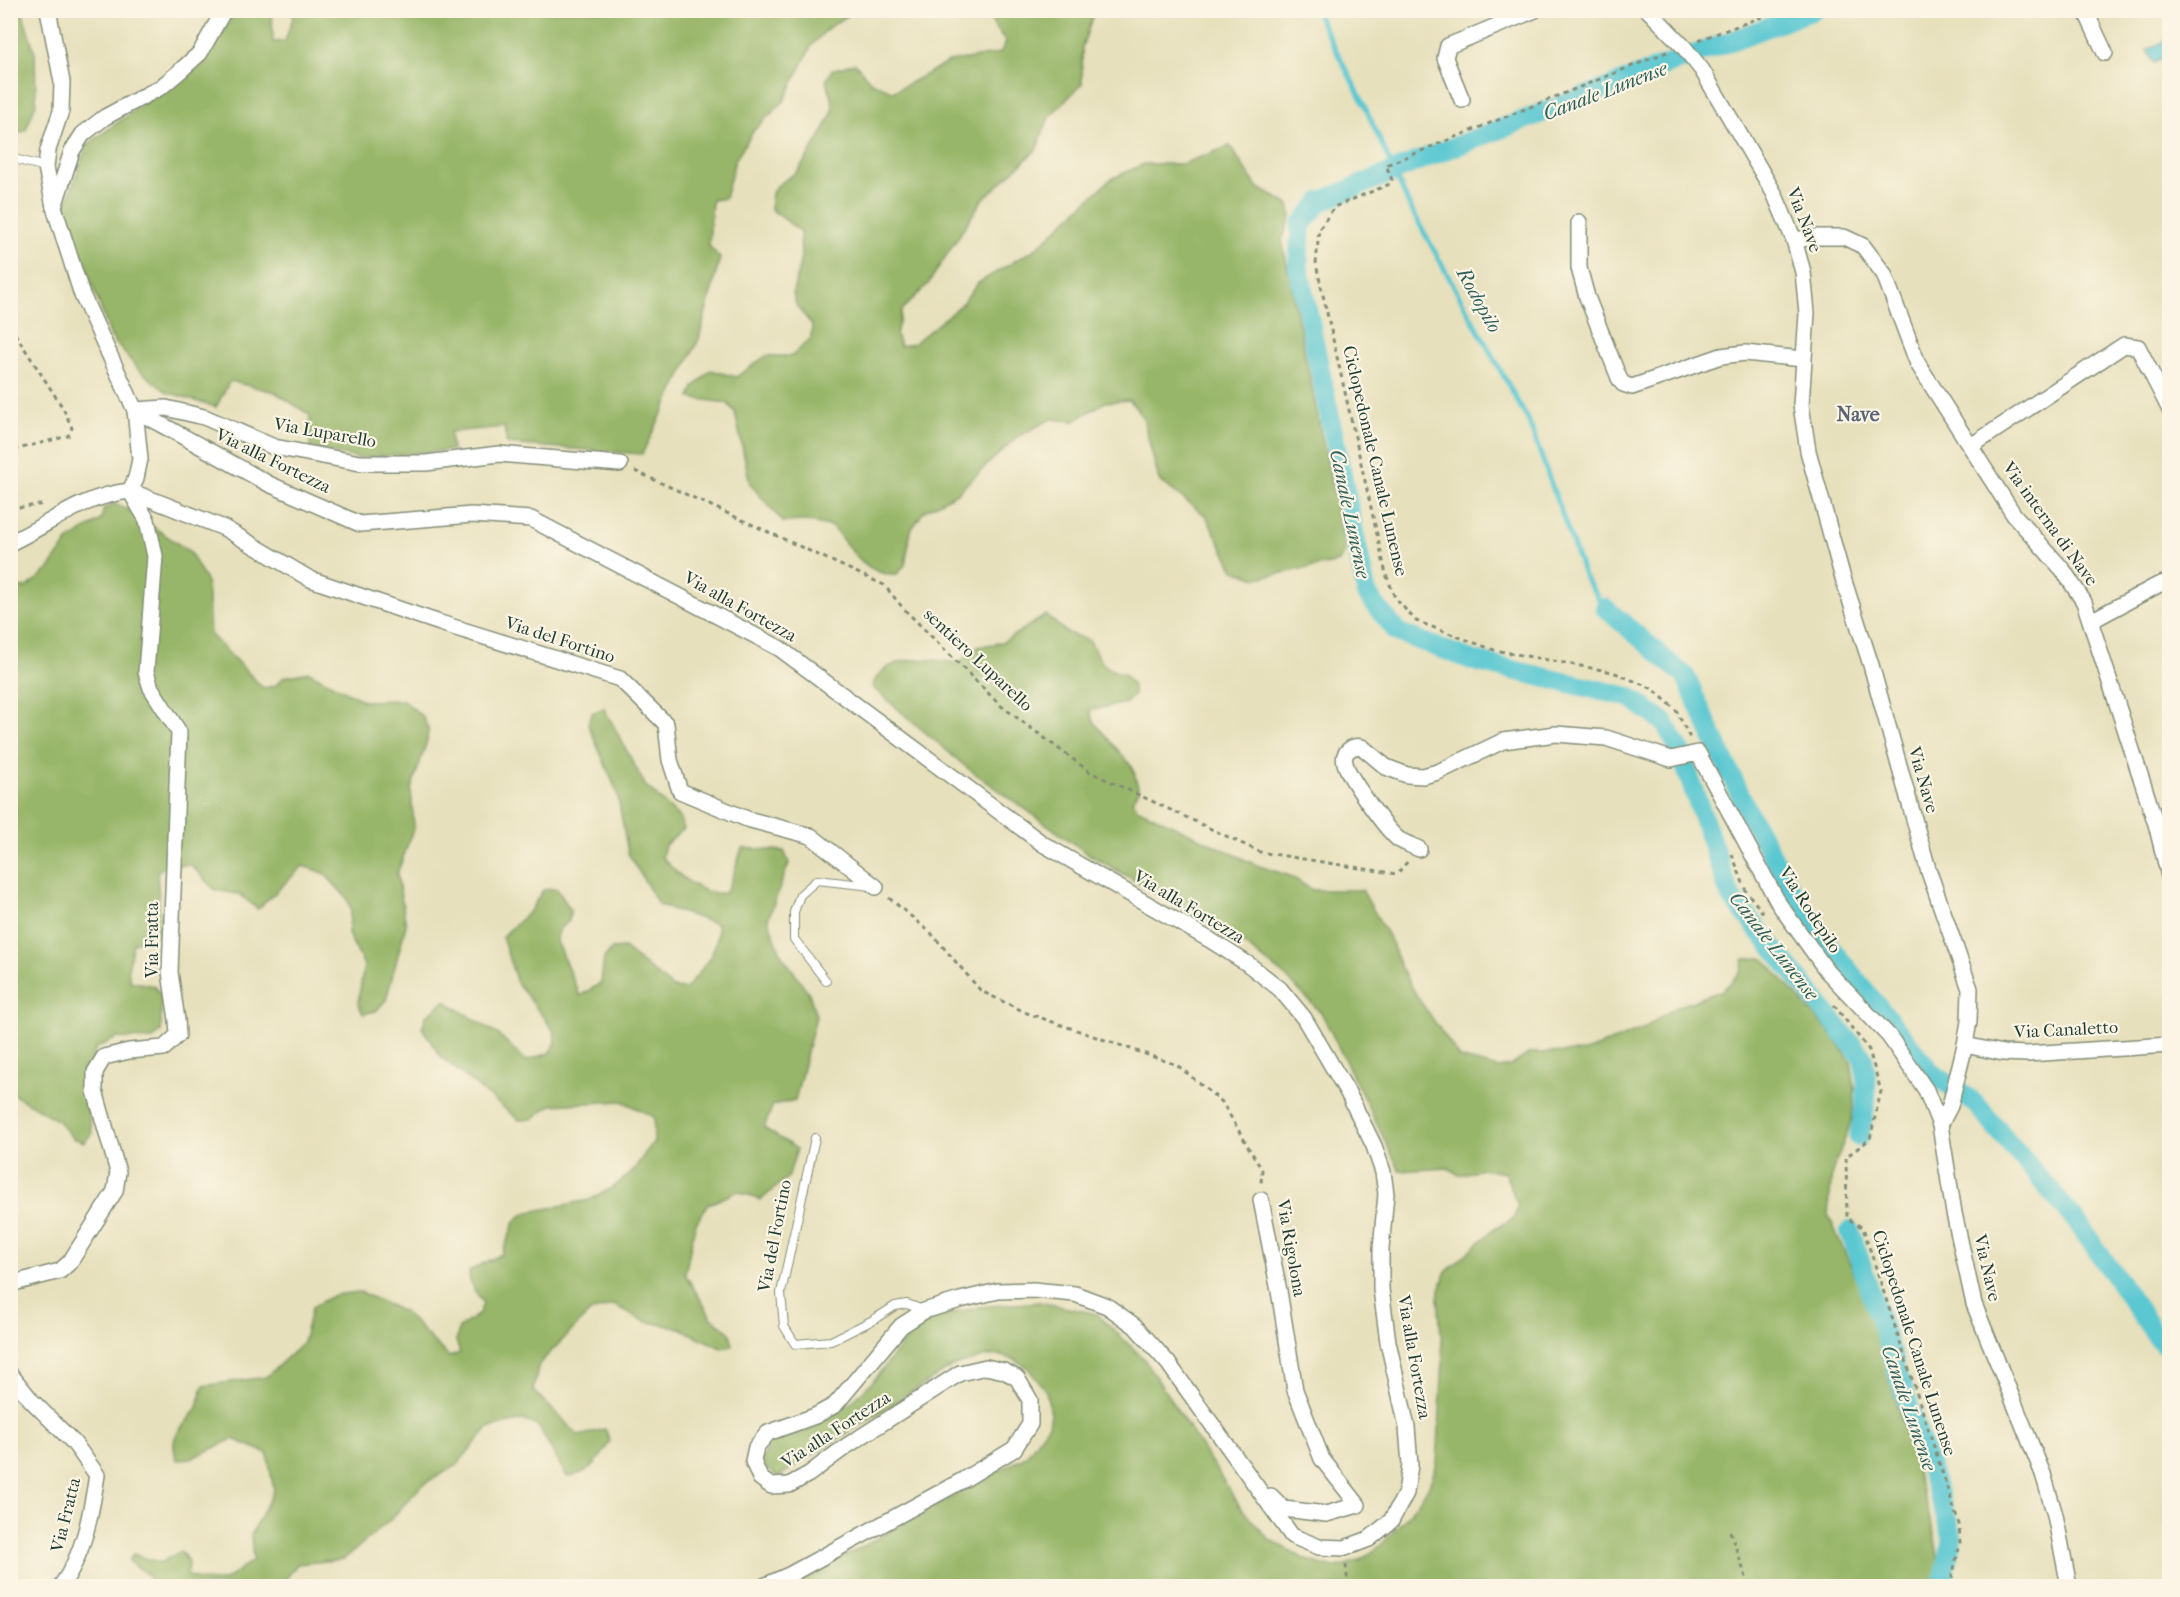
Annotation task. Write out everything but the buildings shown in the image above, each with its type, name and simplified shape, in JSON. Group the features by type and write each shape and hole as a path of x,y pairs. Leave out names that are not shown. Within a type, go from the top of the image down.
{"street":[{"path":"10,543 82,503 114,493 130,491 136,478 140,459 135,410 82,295 54,207 46,167 48,150 61,111 62,82 48,10"},
{"path":"54,207 72,151 83,134 105,117 161,87 179,72 200,52 224,10"},
{"path":"1462,100 1445,57 1448,46 1535,10"},
{"name":"Via Nave","path":"1648,10 1683,46 1702,70 1774,193 1794,240 1803,272 1807,313 1801,405 1808,451 1928,869 1970,989 1969,1021 1965,1045 1950,1106 1940,1125 1954,1213 1974,1304 2043,1474 2055,1515 2069,1587"},
{"path":"2085,10 2105,53"},
{"path":"1579,222 1579,268 1587,297 1623,384 1632,387 1721,356 1745,353 1803,359"},
{"name":"Via interna di Nave","path":"1794,240 1844,237 1863,246 1884,274 1918,364 2014,514 2063,570 2084,602 2156,824 2169,880"},
{"path":"1971,446 2124,345 2138,347 2168,404"},
{"name":"Via Luparello","path":"135,410 166,408 204,417 274,447 360,463 426,463 499,454 620,464"},
{"name":"Via alla Fortezza","path":"135,410 269,484 360,524 472,515 531,519 779,648 1043,844 1210,940 1248,964 1280,989 1304,1018 1348,1093 1374,1146 1383,1172 1381,1289 1388,1342 1407,1427 1410,1465 1406,1493 1391,1521 1369,1539 1345,1548 1318,1547 1292,1536 1168,1363 1135,1326 1107,1306 1075,1294 1033,1290 998,1291 960,1299 924,1311 901,1326 835,1405 815,1416 768,1433 756,1447 753,1461 760,1479 771,1486 789,1485 960,1373 986,1367 1004,1371 1017,1378 1030,1400 1030,1424 1014,1449 963,1480 764,1587"},
{"name":"Via del Fortino","path":"130,491 224,528 310,579 620,680 666,724 670,760 680,791 747,819 811,836 876,887"},
{"name":"Via Fratta","path":"10,1284 60,1271 70,1262 115,1191 118,1172 95,1091 95,1072 104,1057 129,1051 164,1048 178,1035 170,972 179,732 151,688 146,672 155,556 147,520 130,491"},
{"path":"2091,621 2158,585 2167,582 2169,584"},
{"path":"1419,849 1398,838 1372,808 1345,763 1344,759 1349,750 1357,746 1362,747 1386,767 1407,775 1423,776 1503,741 1556,734 1606,738 1671,759 1692,754"},
{"name":"Via Rodepilo","path":"1692,754 1779,904 1827,971 1889,1036 1926,1090 1940,1125"},
{"name":"Via Canaletto","path":"1965,1045 2003,1053 2169,1045"},
{"name":"Via Rigolona","path":"1248,1476 1284,1509 1326,1514 1358,1505 1322,1459 1295,1390 1261,1200"},
{"name":"Via Fratta","path":"10,1374 31,1400 74,1443 97,1475 79,1554 61,1587"}],"lane":[{"path":"10,158 46,167"},
{"path":"826,981 794,939 794,912 800,895 817,880 876,887"},
{"name":"Via del Fortino","path":"815,1138 781,1293 784,1326 795,1344 831,1341 895,1306 907,1304 924,1311"}],"path":[{"name":"Ciclopedonale Canale Lunense","path":"1692,754 1676,710 1653,689 1612,672 1494,650 1416,621 1395,598 1383,562 1316,264 1319,230 1334,207 1390,184 1392,180 1386,165 1683,46 1781,10"},
{"path":"10,326 63,408 72,428 68,436 10,451"},
{"name":"sentiero Luparello","path":"620,464 884,585 903,608 1000,705 1100,777 1260,852 1396,874 1419,849"},
{"path":"1730,849 1746,891 1767,918"},
{"name":"Via Rigolona","path":"876,887 932,933 981,991 1026,1013 1177,1065 1222,1102 1262,1170 1261,1200"},
{"name":"Ciclopedonale Canale Lunense","path":"1829,998 1869,1050 1881,1091 1870,1139 1846,1157 1847,1218 1863,1228 1959,1524 1960,1543 1950,1587"},
{"path":"1730,1531 1749,1587"},
{"path":"1345,1548 1348,1587"}],"green space":[{"path":"10,11 22,11 35,53 36,103 26,130 11,137"},
{"path":"236,11 272,11 273,42 285,41 293,18 292,11 855,11 828,28 812,45 784,101 754,130 735,160 725,198 712,200 709,246 720,258 699,339 642,454 507,444 504,427 450,432 452,450 358,458 310,448 310,415 275,392 230,381 216,407 167,392 138,369 111,337 65,208 87,145 208,56"},
{"path":"976,11 1093,11 1082,47 1082,84 1049,117 1036,150 982,200 928,284 902,310 896,334 900,346 913,344 961,305 978,283 1035,249 1111,179 1144,164 1182,164 1230,146 1257,187 1289,205 1291,217 1282,240 1345,551 1339,562 1257,578 1234,570 1206,516 1159,480 1143,418 1130,400 1105,402 1074,421 1051,419 1017,437 957,493 924,511 911,530 905,565 897,574 887,574 877,571 860,560 833,527 806,521 783,522 750,484 735,412 727,403 690,398 694,387 711,370 736,377 766,356 792,356 811,338 812,325 796,305 793,293 801,257 800,231 771,209 771,200 775,188 802,165 828,122 833,106 826,81 832,70 855,63 870,81 893,92 949,62 1000,53 1006,42 986,13"},
{"path":"115,504 127,509 190,552 207,583 210,634 263,688 275,686 284,677 309,672 364,701 403,700 423,717 428,729 427,741 411,790 414,827 397,874 406,925 386,1000 376,1011 363,1014 358,1003 364,965 348,934 351,910 347,898 324,873 303,866 258,909 239,894 215,890 191,865 167,865 157,872 161,926 155,936 133,943 128,969 130,981 154,986 161,995 161,1031 153,1039 117,1038 96,1048 83,1082 92,1133 84,1142 73,1138 57,1120 14,1095 10,1089 10,589 27,587 48,570 69,540 101,520 104,508"},
{"path":"1046,615 1066,632 1090,641 1102,663 1124,674 1132,684 1134,695 1126,703 1090,710 1093,721 1133,768 1139,791 1132,801 1137,808 1256,865 1290,876 1312,890 1362,890 1392,943 1400,966 1418,998 1460,1058 1498,1068 1510,1066 1530,1053 1584,1052 1643,1029 1674,1008 1723,990 1741,972 1744,959 1763,958 1836,1040 1851,1062 1855,1089 1852,1120 1832,1172 1828,1214 1869,1308 1934,1533 1940,1569 1935,1586 785,1586 853,1552 1026,1456 1049,1425 1051,1414 1046,1391 1027,1367 1016,1360 999,1355 987,1356 951,1367 778,1477 766,1469 762,1461 769,1444 811,1429 853,1401 874,1380 910,1334 937,1317 979,1307 1039,1302 1097,1314 1144,1359 1241,1508 1269,1539 1304,1559 1333,1568 1359,1561 1380,1546 1406,1518 1428,1488 1437,1464 1443,1359 1438,1297 1445,1273 1493,1230 1514,1218 1518,1206 1505,1173 1482,1169 1459,1175 1448,1168 1400,1171 1322,1014 1286,977 1240,941 1087,853 966,767 872,687 886,668 897,663 921,659 958,663 978,647 1003,642"},
{"path":"604,708 645,785 680,818 684,829 665,845 662,857 682,877 698,888 725,893 742,848 784,851 789,863 768,919 781,954 809,993 816,1016 795,1100 773,1105 764,1128 797,1149 788,1177 761,1200 738,1191 707,1205 695,1225 685,1274 711,1317 730,1333 733,1346 721,1348 679,1328 644,1321 614,1305 590,1312 539,1364 533,1390 579,1436 605,1429 610,1441 598,1460 589,1469 567,1477 538,1426 523,1420 488,1428 456,1466 423,1484 390,1520 344,1559 297,1564 281,1586 151,1586 149,1576 129,1561 133,1554 160,1563 181,1551 188,1562 187,1575 199,1580 224,1581 253,1560 251,1535 274,1490 267,1453 233,1439 190,1459 177,1460 174,1451 175,1438 196,1409 203,1386 266,1377 303,1343 312,1307 334,1295 360,1292 404,1312 449,1357 460,1353 456,1341 459,1328 479,1314 483,1303 470,1283 469,1271 502,1254 515,1221 525,1213 589,1200 612,1188 632,1172 654,1141 654,1117 622,1101 551,1105 532,1119 519,1120 442,1058 422,1028 426,1016 445,1001 499,1035 526,1061 549,1053 556,1043 554,1031 517,983 502,937 530,911 543,890 557,889 570,909 569,921 559,929 556,941 580,996 601,983 604,958 612,949 624,948 673,988 686,989 709,959 716,942 717,924 659,905 628,853 617,792 588,724 592,713"}],"water":[{"path":"2169,39 2169,55 2154,63 2147,50"}],"waterway":[{"name":"Rodopilo","path":"1315,10 1362,100 1409,205 1529,422 1585,578 1605,608"},
{"name":"Canale Lunense","path":"1814,10 1428,157 1320,202 1301,225 1298,265 1367,594 1397,632 1474,661 1629,697 1664,722 1679,749 1730,895 1863,1058 1866,1088 1859,1137"},
{"path":"1605,608 1685,676 1749,814 1807,919 1932,1073 1974,1102 2078,1223 2158,1338 2170,1350"},
{"name":"Canale Lunense","path":"1850,1231 1953,1538 1942,1586"}],"district":[{"name":"Nave","path":"1858,414"}]}
